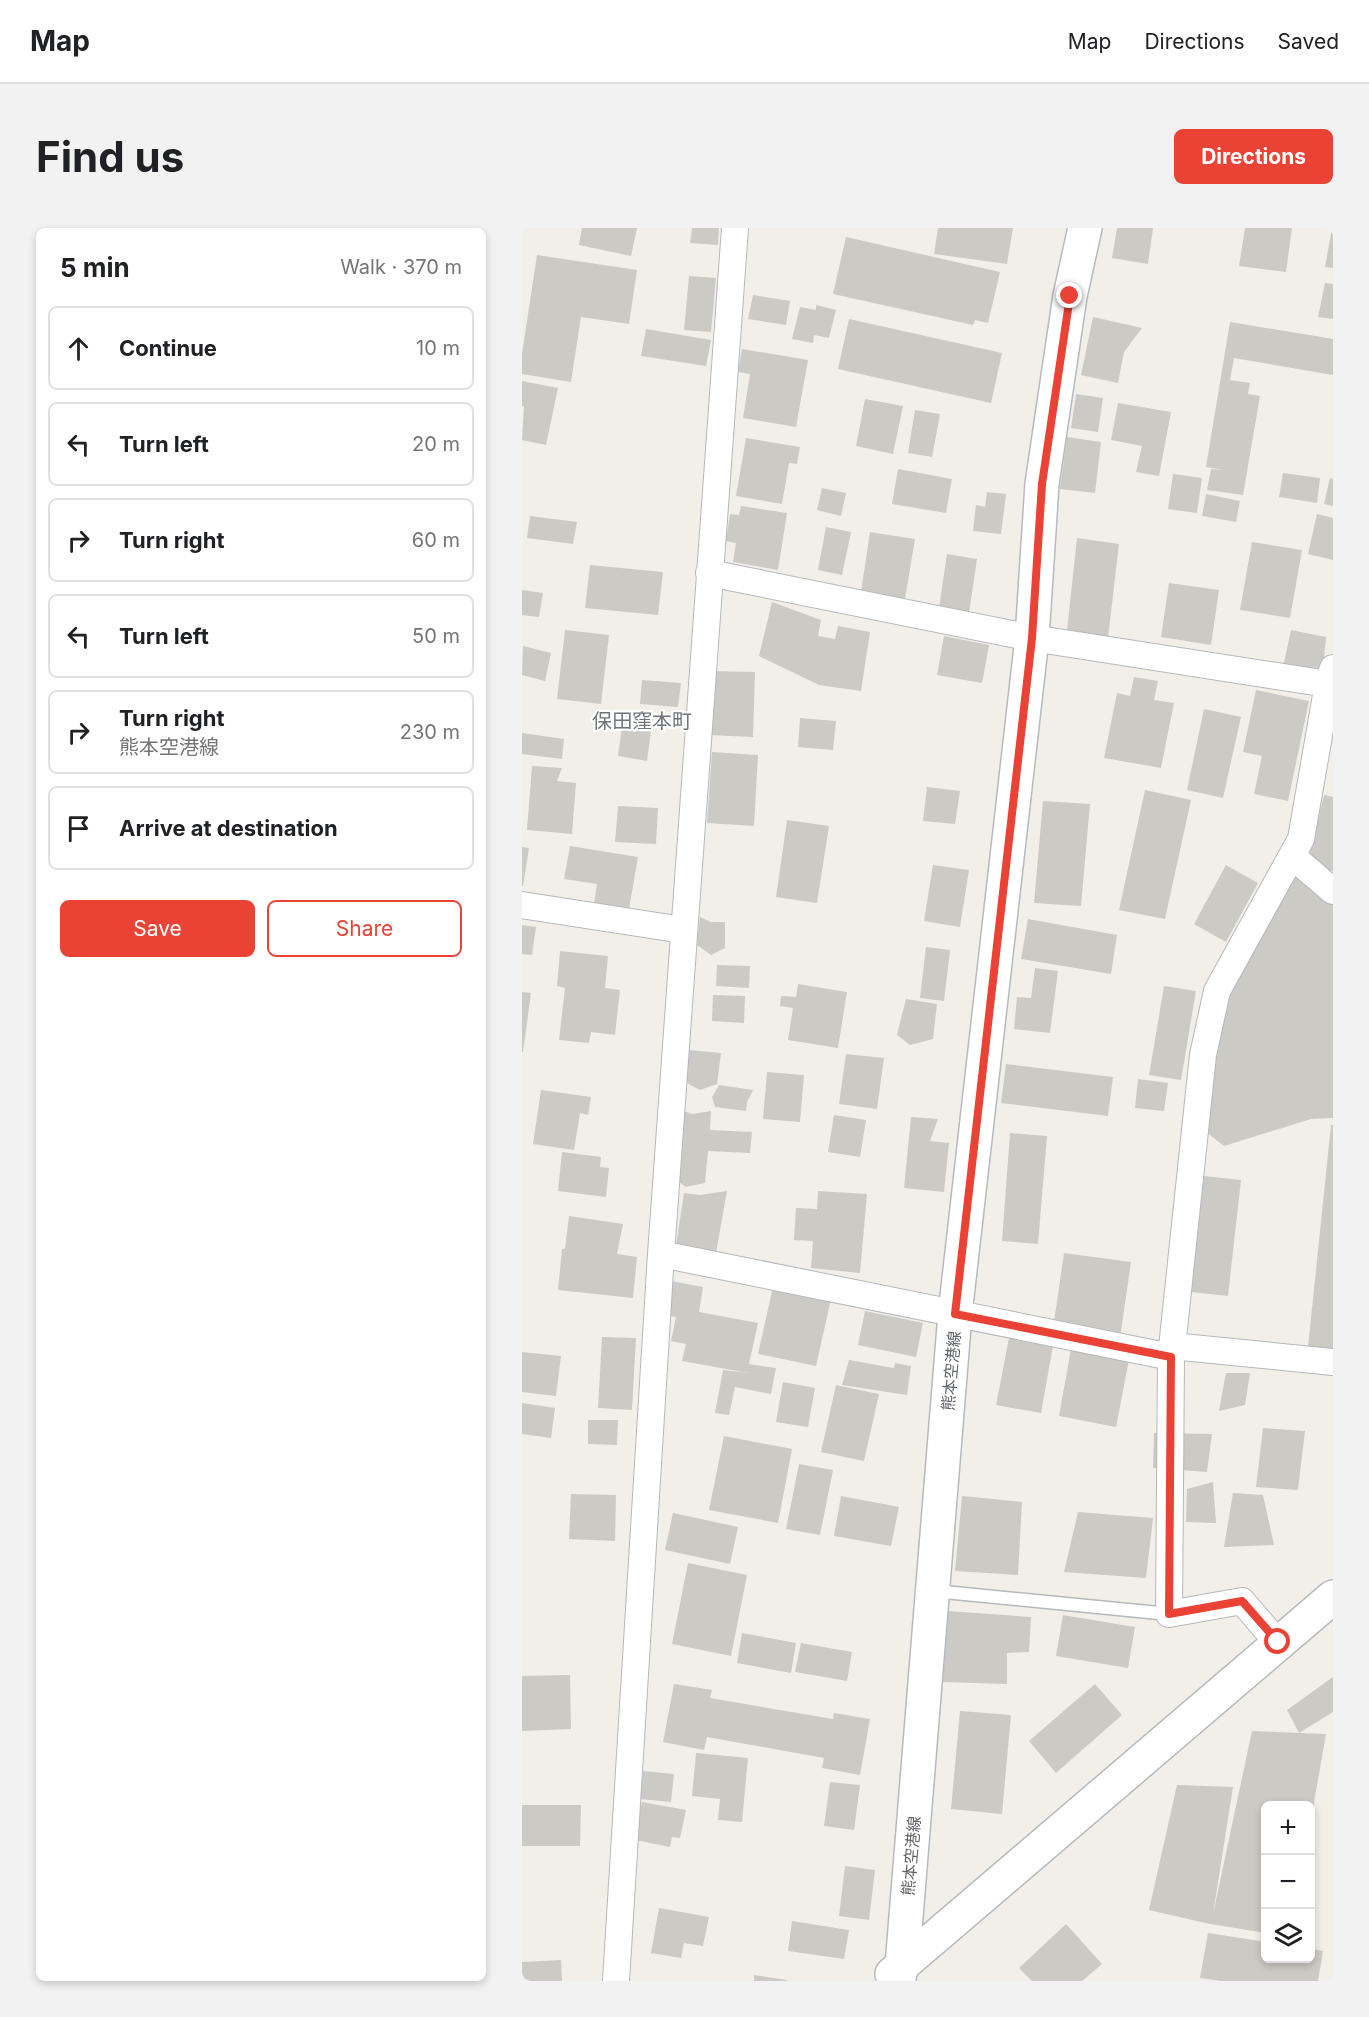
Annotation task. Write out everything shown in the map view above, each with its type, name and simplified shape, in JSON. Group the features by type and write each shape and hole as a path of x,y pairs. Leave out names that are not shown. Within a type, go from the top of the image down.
{"main road":[{"name":"熊本空港線","path":"895,1976 933,1591 955,1314 1032,638 1042,484 1070,296 1085,228"},
{"path":"895,1976 1278,1642 1333,1597"}],"street":[{"path":"616,1981 661,1254 735,228"},
{"path":"709,573 1032,638 1331,676 1301,838 1217,991 1203,1055 1171,1351 1169,1614 1242,1601 1278,1642"},
{"path":"1292,856 1333,891"},
{"path":"522,905 683,930"},
{"path":"661,1254 955,1314 1171,1351 1333,1362"}],"lane":[{"path":"933,1591 1169,1614"}],"building":[{"path":"582,228 637,228 631,256 579,245"},
{"path":"692,228 719,228 718,245 690,243"},
{"path":"938,228 1013,228 1007,264 934,254"},
{"path":"1117,228 1153,228 1148,264 1112,258"},
{"path":"1245,228 1292,228 1286,272 1239,266"},
{"path":"1333,228 1333,268 1325,267"},
{"path":"846,237 1000,272 988,323 975,320 973,325 833,294"},
{"path":"537,255 637,270 629,324 581,317 571,382 522,374 522,354"},
{"path":"689,276 716,278 711,332 684,330"},
{"path":"1325,283 1333,284 1333,319 1318,317"},
{"path":"753,295 790,301 786,325 748,319"},
{"path":"816,305 836,310 829,338 814,335 813,343 792,339 800,307 816,310"},
{"path":"1093,317 1142,328 1124,352 1118,383 1081,375"},
{"path":"849,319 1002,353 991,403 838,369"},
{"path":"1230,322 1333,339 1333,375 1234,358 1230,380 1250,383 1248,394 1260,396 1243,495 1207,490 1211,469 1224,470 1206,467"},
{"path":"646,329 711,340 706,366 641,356"},
{"path":"742,349 808,360 796,427 743,418 750,374 738,372"},
{"path":"522,381 558,388 546,445 522,440 524,406 522,406"},
{"path":"1076,394 1103,398 1098,432 1071,428"},
{"path":"865,399 903,406 893,454 856,446"},
{"path":"1118,403 1171,412 1159,476 1136,472 1142,446 1111,440"},
{"path":"915,410 940,414 932,457 908,453"},
{"path":"1067,437 1101,442 1095,493 1060,489"},
{"path":"746,438 800,447 797,464 789,463 782,504 736,496"},
{"path":"898,469 952,479 946,513 892,504"},
{"path":"1283,473 1320,478 1317,503 1279,497"},
{"path":"1173,474 1202,478 1197,513 1168,509"},
{"path":"1330,478 1333,479 1333,506 1324,504"},
{"path":"822,488 846,493 841,516 817,510"},
{"path":"987,492 1006,494 1001,534 973,531 976,505 985,507"},
{"path":"1206,494 1240,501 1236,522 1202,516"},
{"path":"741,506 787,513 778,570 733,562 736,543 726,541 730,514 739,515"},
{"path":"1317,514 1333,518 1333,560 1308,554"},
{"path":"530,516 577,522 573,544 527,538"},
{"path":"826,527 851,532 842,575 818,570"},
{"path":"870,532 915,539 905,599 861,592"},
{"path":"1077,538 1119,544 1107,646 1066,640"},
{"path":"1252,542 1302,550 1290,618 1240,610"},
{"path":"947,554 977,559 969,613 939,608"},
{"path":"590,565 663,572 658,615 585,608"},
{"path":"1169,583 1219,590 1211,645 1161,637"},
{"path":"522,590 543,593 539,617 522,615"},
{"path":"772,602 821,620 818,636 835,639 838,626 870,632 861,691 819,685 759,656"},
{"path":"565,630 609,635 601,704 557,699"},
{"path":"1291,630 1326,637 1323,668 1283,667"},
{"path":"944,636 989,645 982,683 937,675"},
{"path":"523,646 551,653 545,681 522,675"},
{"path":"712,671 755,672 753,737 709,735"},
{"path":"1134,677 1158,681 1154,700 1174,703 1161,768 1104,758 1117,693 1130,696"},
{"path":"642,680 681,683 678,707 640,704"},
{"path":"1256,690 1309,701 1288,801 1254,794 1262,756 1243,752"},
{"path":"1204,709 1241,717 1223,798 1187,790"},
{"path":"624,712 653,716 647,761 618,756"},
{"path":"800,718 836,721 833,750 798,747"},
{"path":"522,733 564,739 562,759 522,754"},
{"path":"712,752 758,755 754,826 707,823"},
{"path":"532,766 562,768 557,781 576,783 572,834 527,830"},
{"path":"927,787 960,791 955,824 923,821"},
{"path":"1145,790 1191,800 1165,919 1119,910"},
{"path":"1324,795 1333,797 1333,871 1307,865"},
{"path":"1043,801 1090,804 1081,906 1034,903"},
{"path":"618,806 658,808 656,844 615,842"},
{"path":"787,820 829,826 817,903 776,897"},
{"path":"570,846 638,857 629,909 594,904 597,884 564,879"},
{"path":"522,847 529,848 523,886 522,886"},
{"path":"933,865 969,870 960,927 924,921"},
{"path":"1226,865 1258,883 1226,942 1194,924"},
{"path":"1295,869 1333,903 1333,1118 1311,1119 1224,1146 1205,1131 1216,1043 1233,980"},
{"path":"700,917 711,922 725,922 725,948 711,955 697,945"},
{"path":"1028,919 1117,935 1111,974 1021,959"},
{"path":"522,925 536,927 532,955 522,954"},
{"path":"926,947 950,950 944,1001 920,998"},
{"path":"560,951 608,956 605,988 620,990 615,1035 591,1032 589,1043 559,1040 565,988 557,986"},
{"path":"717,965 750,966 749,988 716,986"},
{"path":"1035,968 1058,971 1050,1033 1014,1029 1017,997 1031,998"},
{"path":"798,984 847,992 838,1048 788,1040 793,1008 780,1006 781,996 796,997"},
{"path":"1164,986 1196,991 1181,1080 1149,1075"},
{"path":"522,992 531,993 523,1052 522,1052"},
{"path":"713,995 745,996 744,1023 712,1021"},
{"path":"906,999 937,1004 933,1039 910,1045 897,1035"},
{"path":"688,1050 721,1053 717,1084 700,1090 685,1082"},
{"path":"846,1054 884,1058 877,1109 839,1104"},
{"path":"1006,1064 1113,1077 1108,1116 1001,1103"},
{"path":"767,1072 804,1075 800,1122 763,1119"},
{"path":"1138,1079 1168,1083 1164,1111 1135,1108"},
{"path":"719,1085 753,1090 747,1102 746,1111 715,1107 712,1097"},
{"path":"541,1090 591,1097 588,1115 580,1113 574,1150 533,1144"},
{"path":"681,1110 692,1114 711,1111 710,1130 752,1132 750,1153 708,1151 705,1183 686,1187 675,1179"},
{"path":"834,1115 866,1120 860,1157 828,1152"},
{"path":"911,1117 938,1119 930,1141 949,1143 944,1192 904,1188"},
{"path":"1331,1125 1333,1125 1333,1349 1308,1347"},
{"path":"1010,1133 1047,1136 1038,1244 1002,1241"},
{"path":"562,1152 601,1157 600,1167 609,1168 606,1197 558,1191"},
{"path":"1204,1176 1241,1180 1228,1296 1191,1292"},
{"path":"727,1191 716,1253 676,1245 684,1193 700,1195"},
{"path":"818,1191 867,1194 860,1273 811,1268 813,1241 794,1240 796,1208 817,1209"},
{"path":"569,1216 623,1224 617,1254 637,1257 633,1298 558,1290 562,1249 565,1249"},
{"path":"1064,1253 1131,1262 1120,1338 1053,1329"},
{"path":"671,1281 703,1287 699,1312 758,1323 749,1364 776,1368 771,1394 735,1387 729,1415 715,1413 723,1370 748,1373 682,1361 686,1344 671,1341 676,1317 665,1315"},
{"path":"773,1287 831,1299 816,1366 758,1354"},
{"path":"865,1311 923,1323 916,1357 858,1345"},
{"path":"602,1337 636,1338 632,1410 598,1408"},
{"path":"1009,1338 1053,1346 1041,1413 996,1405"},
{"path":"1071,1349 1129,1360 1116,1427 1059,1416"},
{"path":"522,1352 561,1356 556,1396 522,1392"},
{"path":"849,1360 894,1368 895,1363 911,1366 907,1395 842,1385"},
{"path":"1226,1373 1250,1373 1245,1405 1219,1411"},
{"path":"783,1382 815,1388 808,1427 776,1422"},
{"path":"836,1385 879,1394 864,1461 821,1452"},
{"path":"522,1403 555,1408 551,1438 522,1434"},
{"path":"588,1420 618,1420 617,1445 588,1444"},
{"path":"1263,1428 1305,1431 1298,1490 1256,1487"},
{"path":"1154,1433 1212,1434 1207,1472 1153,1468"},
{"path":"724,1436 792,1449 778,1523 709,1510"},
{"path":"799,1464 833,1470 820,1535 786,1529"},
{"path":"1213,1482 1216,1523 1186,1522 1187,1489"},
{"path":"1233,1493 1263,1495 1274,1545 1224,1547"},
{"path":"571,1494 616,1495 615,1541 569,1539"},
{"path":"841,1496 899,1507 891,1546 834,1536"},
{"path":"962,1496 1022,1502 1018,1575 955,1571"},
{"path":"1078,1512 1153,1518 1146,1578 1064,1572"},
{"path":"673,1513 738,1527 730,1564 665,1550"},
{"path":"688,1563 747,1575 731,1656 672,1644"},
{"path":"948,1611 1031,1617 1029,1652 1007,1653 1007,1684 943,1682"},
{"path":"1063,1615 1135,1627 1128,1668 1056,1656"},
{"path":"742,1633 796,1643 791,1673 737,1663"},
{"path":"801,1643 852,1652 847,1681 795,1672"},
{"path":"570,1675 571,1729 522,1731 522,1676"},
{"path":"1333,1677 1333,1712 1299,1733 1287,1710"},
{"path":"674,1684 712,1690 710,1698 833,1719 834,1713 870,1719 860,1775 822,1768 824,1758 707,1737 704,1750 663,1742"},
{"path":"1095,1684 1122,1715 1056,1773 1029,1741"},
{"path":"960,1711 1011,1715 1002,1814 951,1809"},
{"path":"1252,1731 1326,1734 1314,1801 1261,1801 1261,1932 1210,1924 1149,1910 1177,1785 1233,1787 1213,1914"},
{"path":"696,1753 748,1758 742,1822 718,1820 720,1799 692,1796"},
{"path":"643,1771 674,1774 671,1802 640,1799"},
{"path":"830,1782 860,1785 854,1830 824,1826"},
{"path":"642,1802 686,1810 680,1838 672,1837 670,1847 635,1840"},
{"path":"522,1805 581,1805 580,1846 522,1846"},
{"path":"845,1866 875,1870 869,1920 839,1916"},
{"path":"659,1908 709,1917 703,1946 684,1943 681,1958 651,1953"},
{"path":"792,1921 849,1930 844,1959 788,1951"},
{"path":"1066,1924 1102,1964 1082,1981 1032,1981 1019,1968"},
{"path":"1208,1933 1261,1941 1261,1963 1315,1963 1315,1950 1323,1951 1318,1981 1221,1981 1200,1978"},
{"path":"561,1960 562,1981 522,1981 522,1962"},
{"path":"754,1975 787,1980 787,1981 754,1981"}],"district":[{"name":"保田窪本町","path":"642,721"}],"route":[{"path":"1070,296 1042,484 1032,638 955,1314 1171,1357 1169,1614 1242,1601 1278,1642"}]}
